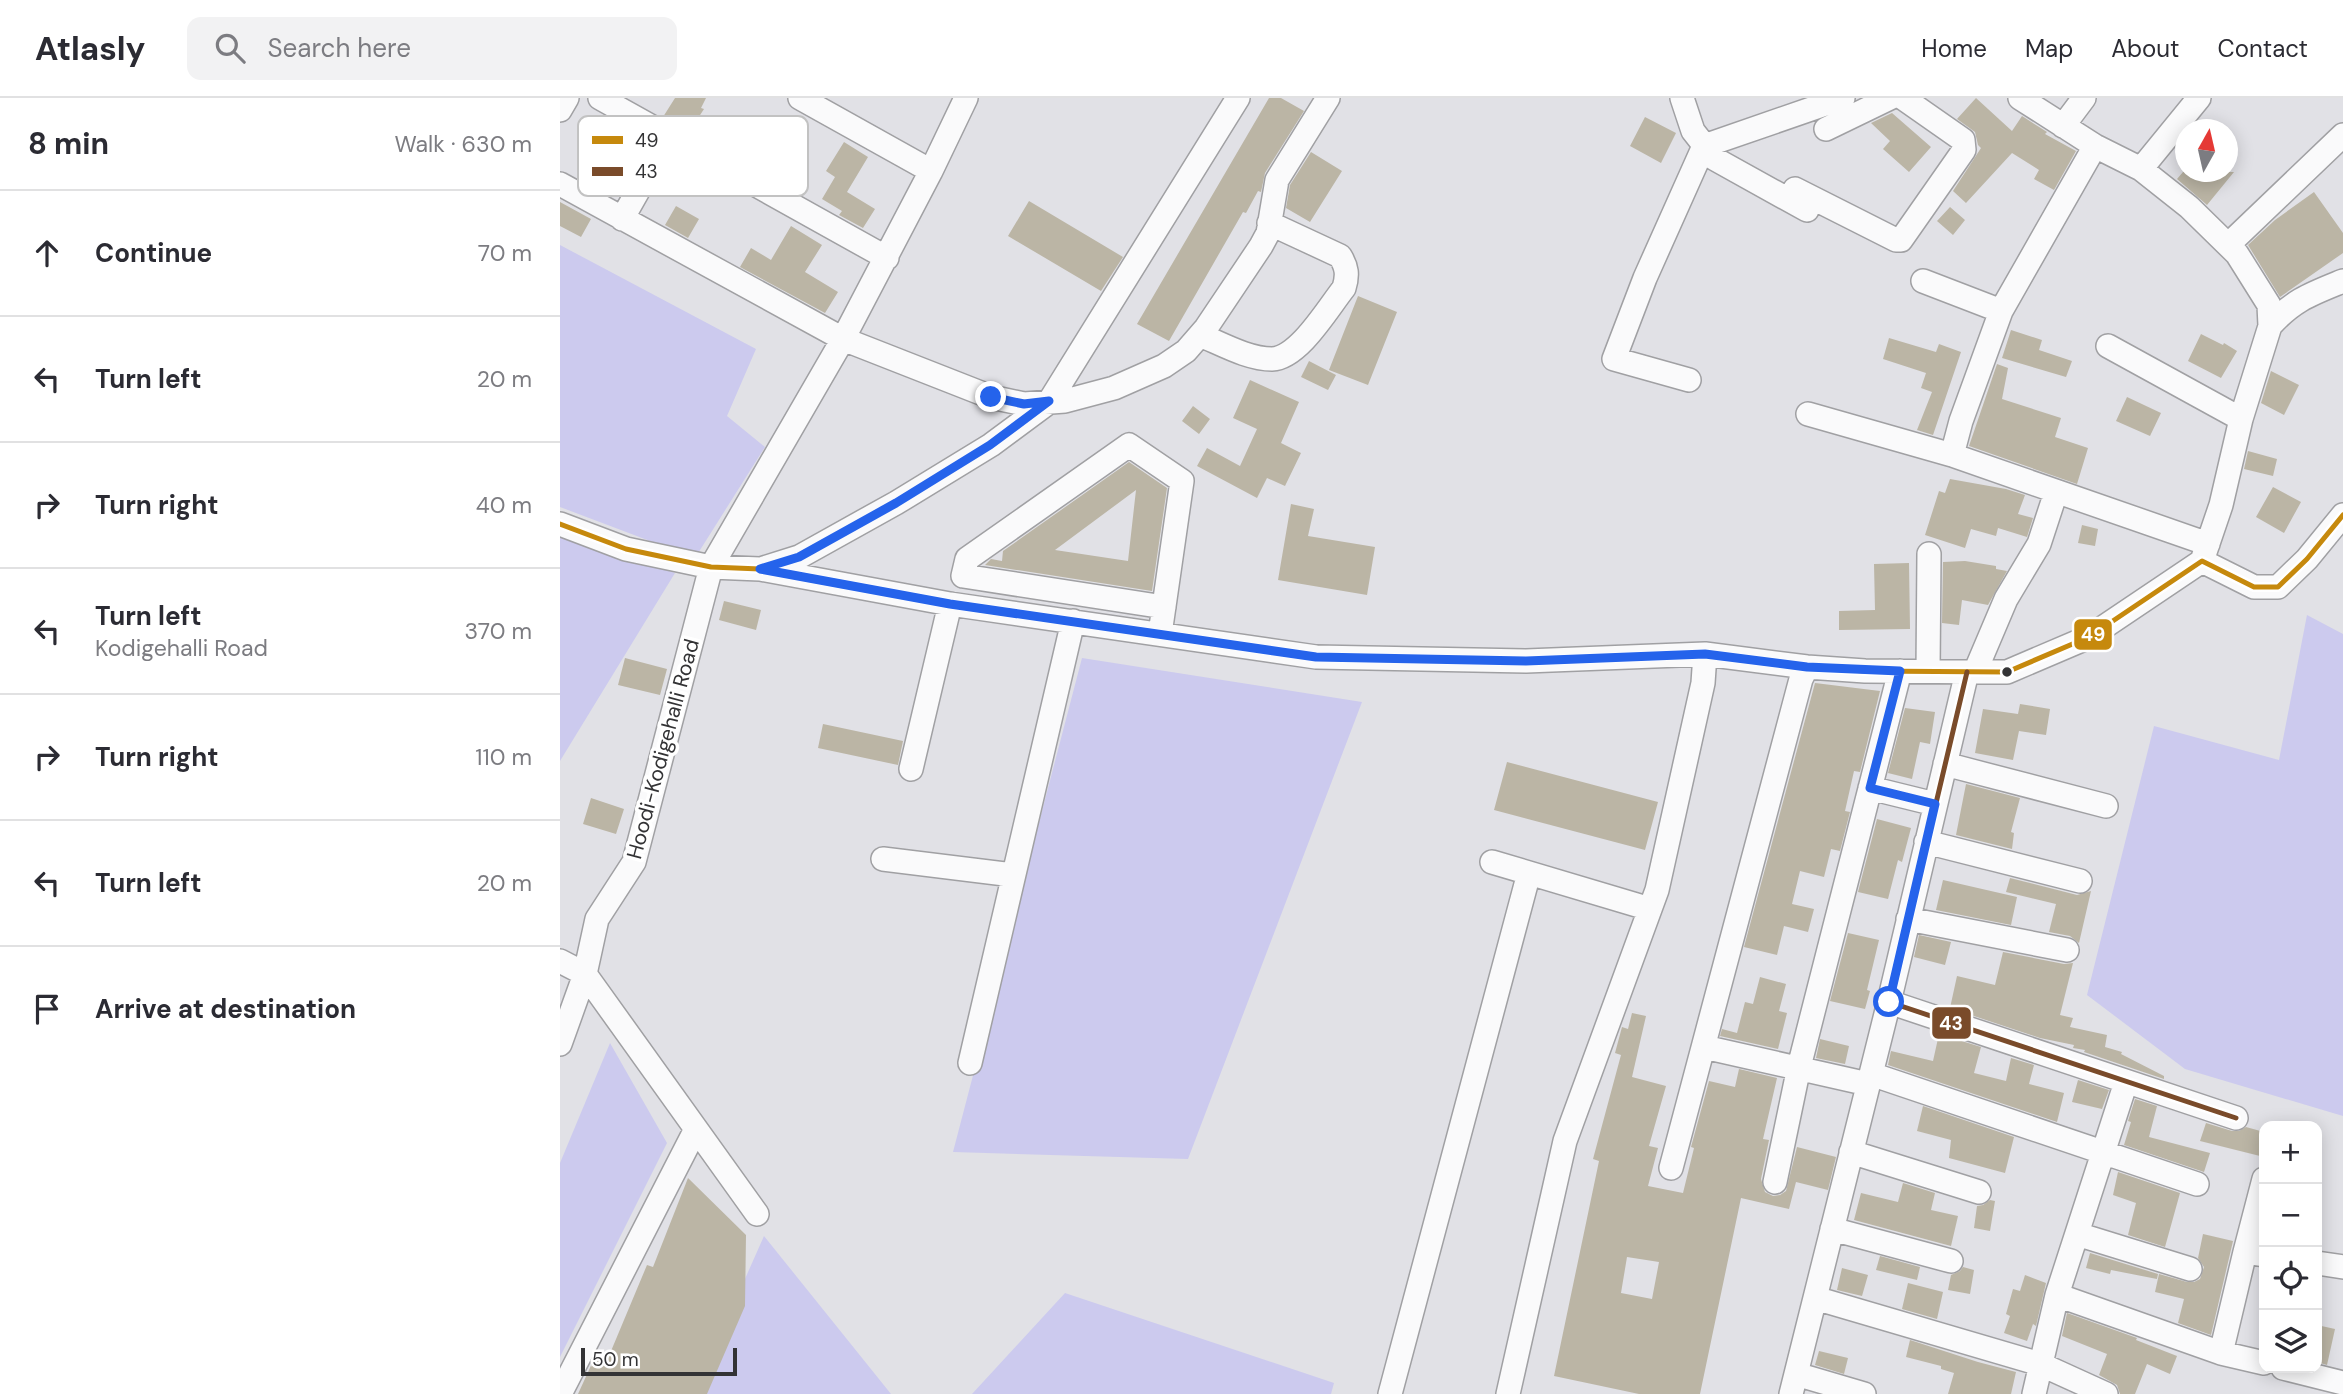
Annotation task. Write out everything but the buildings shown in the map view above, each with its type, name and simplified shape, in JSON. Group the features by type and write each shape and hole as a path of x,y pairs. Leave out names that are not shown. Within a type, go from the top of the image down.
{"street":[{"path":"560,110 567,98"},
{"path":"600,98 633,116"},
{"path":"800,98 931,171"},
{"name":"Hoodi-Kodigehalli Road","path":"560,1044 585,974 597,919 634,862 711,567 843,339 887,258 966,98"},
{"path":"760,569 799,557 896,503 990,445 1049,401 1238,98"},
{"path":"581,196 843,339 991,397 1024,404 1065,401 1114,388 1164,366 1186,351 1200,335 1261,246 1269,223 1277,180 1328,98"},
{"path":"1682,98 1693,131 1715,159 1848,233"},
{"path":"1689,380 1614,359 1645,278 1704,146 1843,98"},
{"path":"1826,129 1890,98"},
{"path":"1795,189 1896,240 1901,240 1964,150 1965,144 1903,98"},
{"path":"560,524 626,549 711,567 760,569 950,604 1316,657 1526,661 1705,654 1807,667 2007,673 2089,637 2205,553 2221,505 2241,419 2270,326 2269,305 2237,254 2189,206 2141,169 2095,146 2020,98"},
{"path":"2063,126 2084,98"},
{"path":"2141,169 2199,98"},
{"path":"2228,246 2343,135"},
{"path":"1952,455 1961,421 2001,311 2095,146"},
{"path":"560,184 578,194"},
{"path":"622,219 635,196"},
{"path":"776,196 887,258"},
{"path":"1200,335 1252,356 1274,359 1295,351 1345,288 1346,266 1340,256 1269,223"},
{"path":"1923,281 2001,311"},
{"path":"2270,326 2286,307 2343,282"},
{"path":"2108,346 2241,419"},
{"path":"1808,414 1952,455 2056,492 2205,553 2254,587 2278,587 2307,559 2343,515"},
{"path":"1160,634 1164,607 1182,481 1129,445 967,559 963,576 1164,607"},
{"path":"1864,1394 1794,1384 1935,804 1971,672 2006,599 2039,544 2056,492"},
{"path":"1928,671 1929,554"},
{"path":"978,607 981,579"},
{"path":"911,769 950,604"},
{"path":"970,1063 1073,621"},
{"path":"1508,1394 1565,1142 1657,890 1703,683 1705,654"},
{"path":"1671,1168 1801,679 1807,667"},
{"path":"1775,1182 1799,1066 1900,671"},
{"path":"1945,764 2106,806"},
{"path":"1870,788 1935,804"},
{"path":"1926,842 2080,881"},
{"path":"883,859 1013,875"},
{"path":"1492,862 1650,909"},
{"path":"1390,1394 1529,873"},
{"path":"1908,919 2067,950"},
{"path":"560,961 585,974 757,1214"},
{"path":"1889,1002 2236,1118"},
{"path":"1704,1047 1870,1079 2197,1184"},
{"path":"2035,1394 2057,1295 2126,1082"},
{"path":"560,1394 696,1129"},
{"path":"1851,1152 1979,1192"},
{"path":"2221,1353 2255,1254 2264,1184"},
{"path":"1832,1229 1951,1261"},
{"path":"2077,1234 2189,1269"},
{"path":"2322,1264 2343,1267"},
{"path":"2057,1295 2221,1353 2259,1362"},
{"path":"1815,1298 2040,1364 2106,1394"},
{"path":"2304,1373 2343,1382"}],"shaded area":[{"path":"560,245 756,349 727,416 765,447 695,558 560,507"},
{"path":"560,534 675,573 560,761"},
{"path":"2307,615 2343,634 2343,1116 2185,1069 2087,995 2154,726 2279,760"},
{"path":"1082,658 1362,702 1188,1159 953,1152"},
{"path":"610,1043 667,1143 560,1357 560,1163"},
{"path":"764,1236 891,1394 694,1394"},
{"path":"1065,1293 1334,1383 1331,1394 972,1394"}],"transit line":[{"name":"49","path":"560,524 626,549 711,567 760,569 950,604 1316,657 1526,661 1705,654 1807,667 1865,671 2007,672 2089,637 2202,561 2254,587 2278,587 2307,559 2343,515"},
{"name":"43","path":"1967,672 1889,1002 2236,1118"}],"route":[{"path":"991,397 1024,404 1049,401 990,445 896,503 799,557 760,569 950,604 1316,657 1526,661 1705,654 1807,667 1900,671 1870,788 1935,804 1889,1002"}]}
